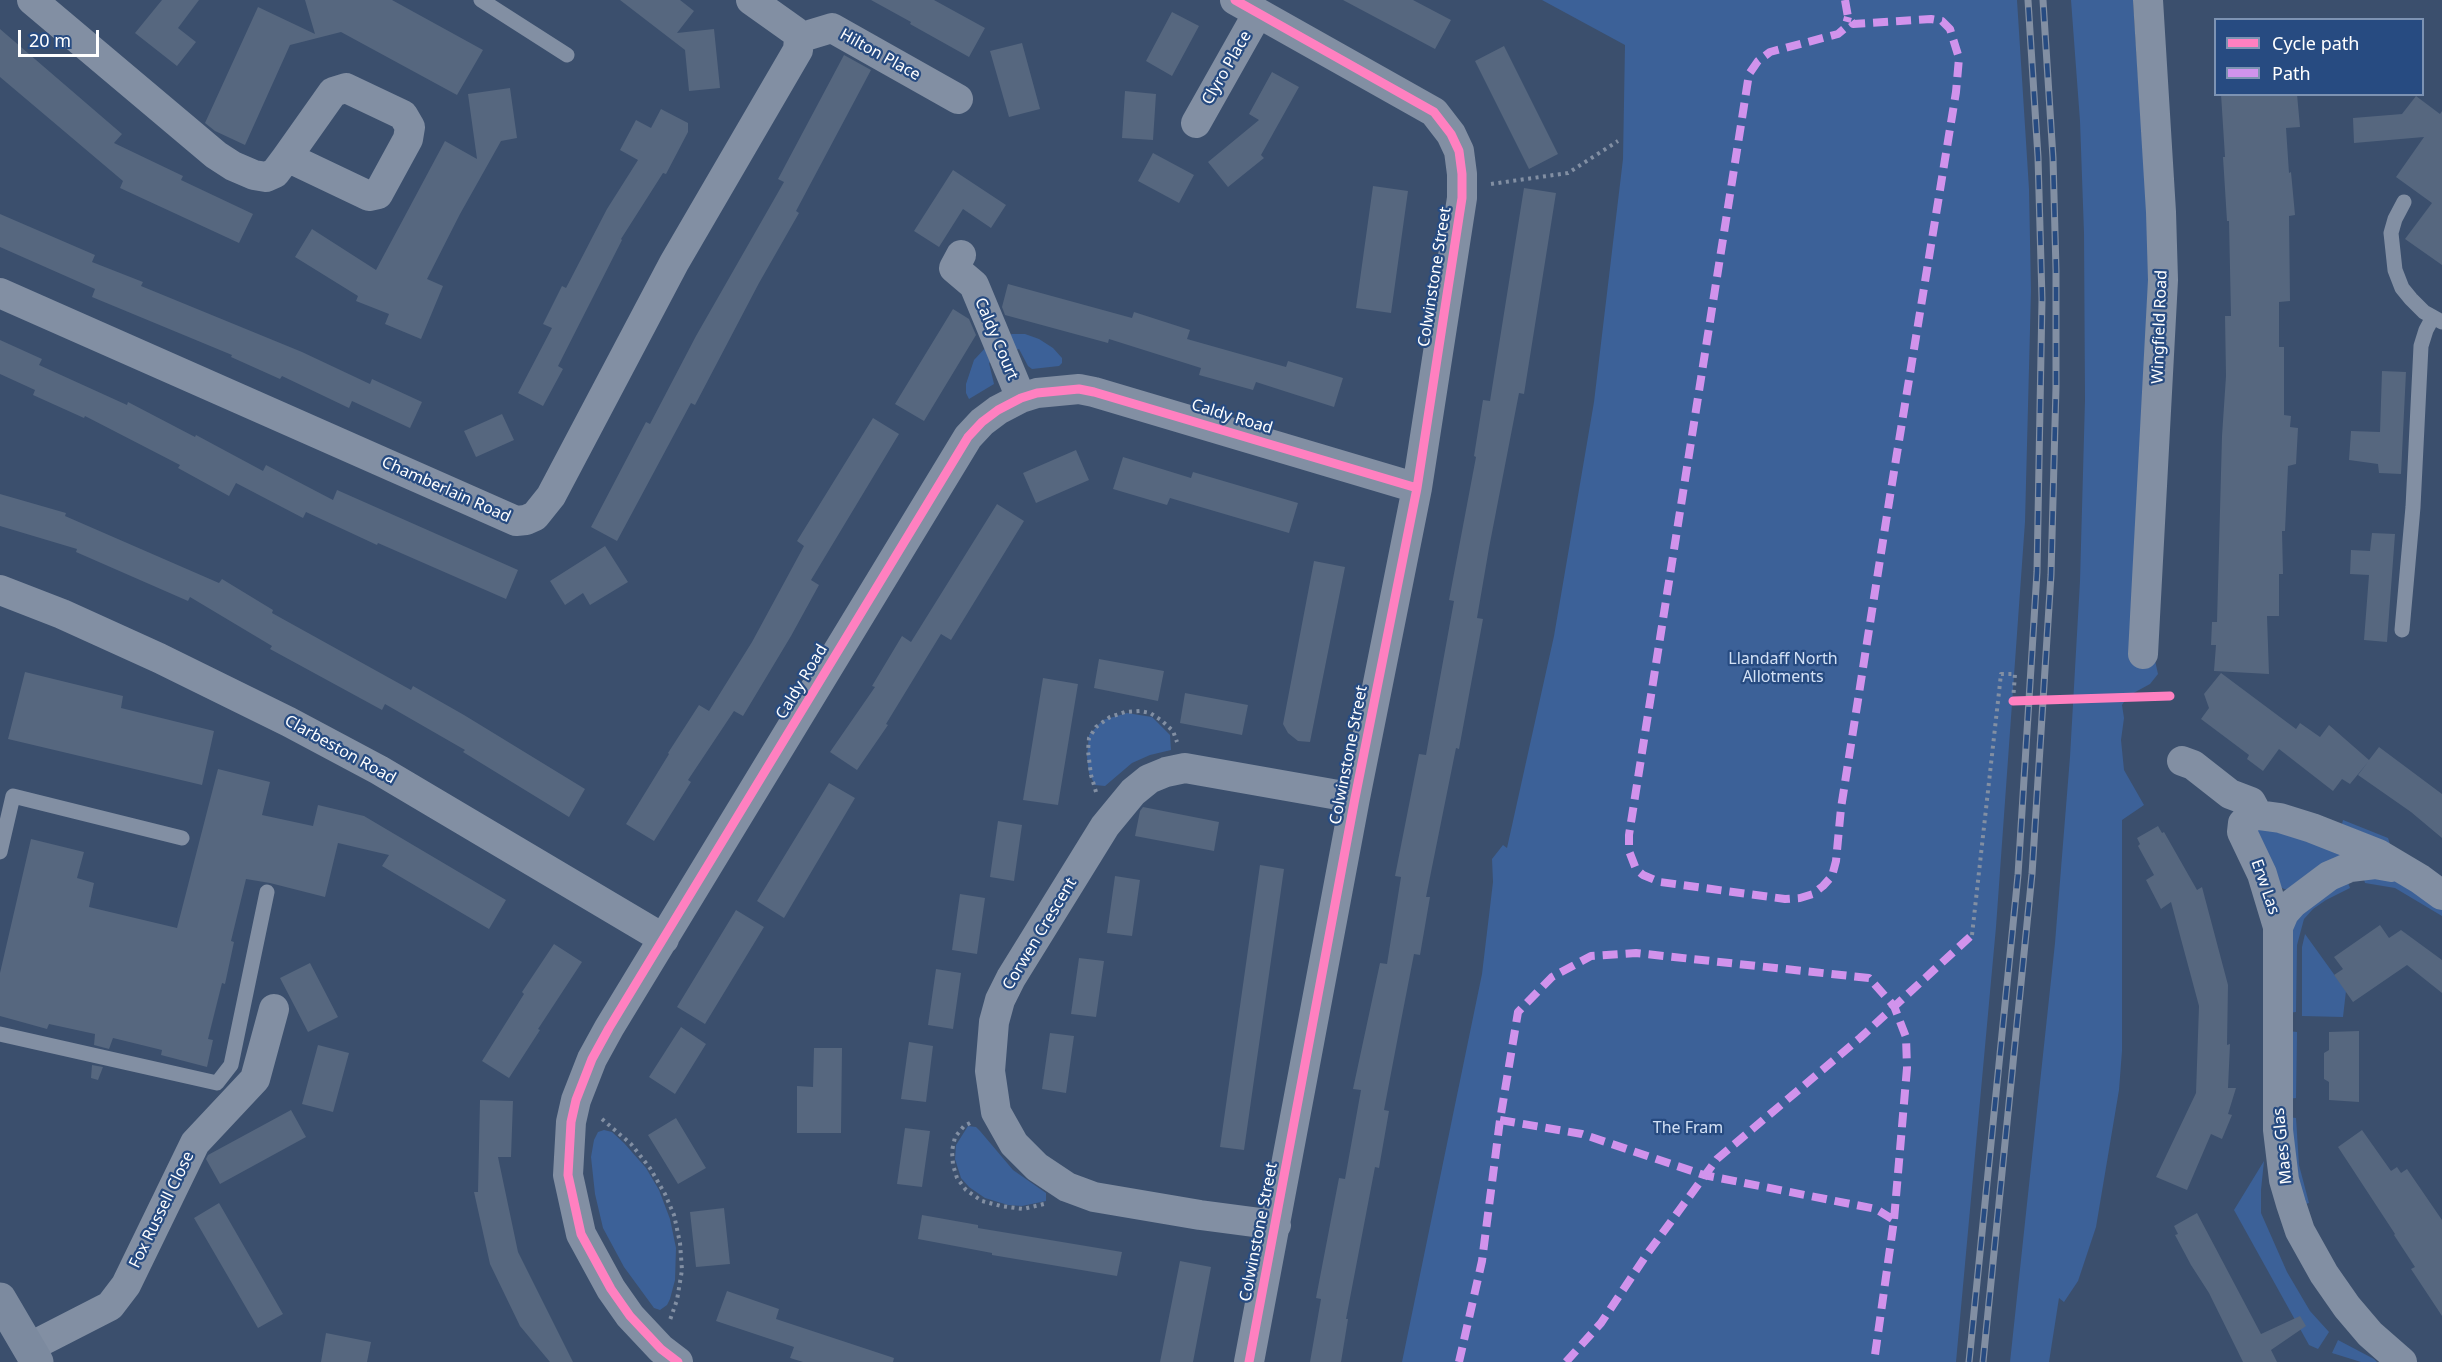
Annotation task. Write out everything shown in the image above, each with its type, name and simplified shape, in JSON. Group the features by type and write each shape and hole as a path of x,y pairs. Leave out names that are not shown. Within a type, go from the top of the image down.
{"street":[{"path":"32,0 216,155 233,166 254,175 277,167"},
{"path":"751,0 796,32 799,44"},
{"name":"Wingfield Road","path":"2144,654 2163,280 2148,0"},
{"name":"Clyro Place","path":"1196,123 1247,7"},
{"name":"Colwinstone Street","path":"1247,7 1434,112 1459,151 1462,188 1417,488 1355,798 1249,1362"},
{"name":"Hilton Place","path":"799,44 832,28 958,99"},
{"name":"Chamberlain Road","path":"0,293 516,521 526,520 535,516 551,496 674,263 799,44"},
{"name":"Caldy Court","path":"961,255 954,268 974,285 1021,398"},
{"name":"Caldy Road","path":"669,1355 630,1316 610,1289 581,1234 568,1175 570,1131 576,1100 592,1059 609,1028 963,444 982,422 1021,398 1058,390 1094,392 1417,488"},
{"name":"Clarbeston Road","path":"0,590 73,619 289,722 389,776 664,939"},
{"path":"2182,761 2193,765 2230,794 2251,802 2258,815"},
{"name":"Corwen Crescent","path":"1275,1225 1094,1197 1064,1185 1037,1167 1014,1144 996,1112 990,1071 990,1045 1000,1000 1011,978 1109,821 1133,792 1149,779 1185,768 1355,798"},
{"name":"Erw Las","path":"2278,927 2262,874 2242,832 2243,823 2250,817 2258,815 2280,818 2312,828 2378,854 2442,895"},
{"name":"Erw Las","path":"2278,927 2284,914 2293,903 2329,876 2350,867 2375,864 2404,870"},
{"name":"Maes Glas","path":"2278,927 2278,1130 2286,1188 2300,1231 2324,1274 2347,1307 2370,1334 2402,1362"},
{"name":"Fox Russell Close","path":"33,1354 110,1306 126,1285 195,1143 255,1080 274,1009"},
{"path":"0,1299 33,1354"}],"lane":[{"path":"481,0 567,56"},
{"path":"2402,630 2413,507 2421,346 2426,330 2438,320 2411,299 2402,288 2395,270 2391,233 2404,202"},
{"path":"0,852 13,796 182,838"},
{"path":"0,1034 217,1083 231,1065 267,892"}],"path":[{"path":"1462,188 1568,173 1618,141"},
{"path":"1972,935 2001,674 2015,674 2013,701 2170,696"},
{"path":"1109,821 1090,775 1088,751 1089,738 1096,727 1110,717 1125,712 1140,711 1161,720 1173,731 1185,768"},
{"path":"576,1100 612,1126 631,1144 650,1167 674,1215 680,1243 682,1270 669,1355"},
{"path":"996,1112 964,1126 955,1137 952,1151 953,1165 957,1178 966,1190 982,1201 1023,1209 1036,1208 1052,1200 1064,1185"}],"green space":[{"name":"Llandaff North Allotments","path":"1542,0 2017,0 2029,189 2031,291 2025,522 1996,927 1956,1362 1402,1362 1482,974 1493,882 1492,859 1503,845 1507,848 1554,636 1594,402 1623,159 1625,45"},
{"path":"2071,0 2133,0 2148,226 2154,656 2158,674 2150,684 2128,696 2122,705 2124,718 2121,740 2124,770 2144,805 2122,820 2122,1051 2119,1090 2096,1227 2078,1281 2064,1302 2059,1298 2049,1362 2010,1362 2055,943 2070,757 2080,581 2085,400 2084,233 2080,121"},
{"path":"1012,334 1025,334 1039,339 1053,348 1062,358 1062,363 1059,366 1032,369 1019,349 1011,352 1005,337"},
{"path":"988,345 995,360 989,363 994,384 969,399 966,384 974,360"},
{"path":"1127,713 1152,717 1170,735 1171,750 1150,755 1132,763 1105,786 1095,785 1089,773 1087,757 1089,735 1103,720"},
{"path":"2343,820 2388,838 2390,844 2342,824"},
{"path":"2261,827 2351,852 2290,890 2284,889 2277,885 2255,830"},
{"path":"2363,876 2399,880 2442,908 2442,916 2395,888 2365,883"},
{"path":"2347,880 2350,888 2326,900 2304,919 2297,945 2296,1012 2287,1013 2288,949 2295,919"},
{"path":"2305,934 2346,991 2343,1017 2302,1016 2302,947"},
{"path":"2288,1031 2297,1032 2296,1098 2288,1099"},
{"path":"2288,1117 2296,1118 2299,1165 2309,1203 2302,1205"},
{"path":"968,1126 976,1127 1013,1170 1046,1193 1046,1201 1022,1206 1008,1205 985,1198 969,1187 961,1178 955,1159 956,1145"},
{"path":"604,1130 612,1132 646,1168 659,1190 670,1219 676,1248 675,1280 667,1305 660,1310 654,1308 624,1267 603,1228 595,1194 591,1157 594,1140 598,1132"},
{"path":"2264,1161 2261,1213 2287,1272 2310,1311 2329,1332 2318,1349 2309,1345 2234,1210"},
{"path":"2338,1340 2377,1362 2361,1362 2332,1353"}],"building":[{"path":"162,0 199,0 178,28 196,42 177,66 135,33"},
{"path":"305,0 392,0 483,50 457,95 341,32 290,45 245,145 215,131 205,123 258,7 315,34"},
{"path":"620,0 680,0 694,11 677,33 714,29 720,88 689,91 685,50"},
{"path":"871,0 934,0 985,28 969,57"},
{"path":"1343,0 1413,0 1451,20 1435,49"},
{"path":"1172,12 1199,26 1172,76 1146,61"},
{"path":"0,29 122,134 114,143 183,176 181,180 253,214 239,243 120,188 123,181 0,77"},
{"path":"1022,43 1040,109 1009,117 990,51"},
{"path":"1504,46 1558,154 1529,169 1475,61"},
{"path":"844,55 871,70 796,211 799,213 759,283 695,405 691,403 617,541 591,527 646,422 650,424 696,336 784,182 778,179"},
{"path":"1272,72 1299,87 1261,155 1264,158 1228,187 1208,162 1259,120 1249,114"},
{"path":"510,88 517,138 501,141 427,279 443,286 421,339 385,324 389,314 356,301 358,296 295,257 312,229 376,270 445,141 477,159 468,94"},
{"path":"1125,91 1156,94 1153,140 1122,138"},
{"path":"2221,96 2297,96 2300,127 2286,128 2295,215 2289,216 2290,301 2279,302 2279,347 2284,347 2284,415 2291,416 2290,427 2298,428 2296,464 2288,466 2285,531 2282,531 2283,574 2279,574 2279,616 2267,616 2269,674 2214,671 2216,645 2211,645 2212,622 2217,622 2222,436 2226,376 2225,316 2231,316 2229,221 2227,221 2223,157 2225,157"},
{"path":"2416,96 2440,114 2442,111 2442,265 2405,239 2432,203 2396,177 2424,137 2354,143 2353,118 2402,114"},
{"path":"661,109 688,123 688,132 666,174 663,173 621,239 558,366 563,369 543,406 518,393 552,328 543,324 562,286 566,288 607,209 638,160 620,150 636,120 651,128"},
{"path":"1153,153 1194,175 1179,203 1138,181"},
{"path":"953,170 1006,205 991,228 963,209 939,247 914,231"},
{"path":"1373,186 1408,191 1391,313 1356,308"},
{"path":"1524,188 1556,193 1524,394 1519,393 1477,618 1483,619 1459,749 1456,748 1426,897 1430,897 1420,955 1414,954 1400,1026 1384,1110 1389,1111 1379,1168 1375,1167 1346,1319 1348,1319 1341,1362 1310,1362 1321,1299 1316,1298 1339,1178 1345,1179 1361,1090 1353,1089 1380,963 1387,964 1401,877 1395,876 1419,754 1426,755 1454,601 1449,600 1476,457 1474,456 1483,400 1490,401"},
{"path":"0,214 95,255 92,262 143,282 141,286 302,352 370,384 372,379 422,402 410,428 352,401 349,408 282,376 280,379 231,357 232,355 92,297 95,289 0,247"},
{"path":"1008,284 1132,318 1134,312 1190,330 1187,339 1286,367 1288,361 1343,378 1334,407 1256,382 1253,390 1199,375 1201,368 1109,339 1108,343 1005,315 1002,307"},
{"path":"953,309 969,319 976,335 924,421 895,404"},
{"path":"0,340 42,359 39,365 127,405 128,402 263,471 266,465 333,500 337,490 518,570 506,599 378,543 377,545 306,512 303,518 236,483 229,496 178,468 180,465 85,416 84,418 33,395 35,390 0,374"},
{"path":"2382,371 2406,372 2401,474 2379,473 2378,464 2349,460 2351,431 2380,432"},
{"path":"502,414 514,440 476,457 464,431"},
{"path":"873,418 899,434 811,580 819,585 743,716 734,711 688,780 691,782 654,841 626,824 699,705 709,711 752,642 804,546 797,541"},
{"path":"1076,450 1089,480 1036,503 1023,473"},
{"path":"1123,457 1191,478 1193,472 1298,503 1289,533 1170,498 1167,505 1113,489"},
{"path":"0,494 66,513 65,516 219,583 222,579 273,610 272,613 411,690 413,686 585,789 569,817 463,752 465,750 385,704 382,710 270,649 272,646 190,597 188,601 76,552 77,549 0,526"},
{"path":"997,504 1024,521 951,640 941,634 886,724 888,725 857,770 830,752 875,687 872,686 902,636 911,642"},
{"path":"2372,533 2395,534 2387,642 2364,640 2369,575 2350,574 2351,550 2370,551"},
{"path":"605,546 628,582 590,605 583,593 565,605 550,581"},
{"path":"1314,561 1345,567 1310,742 1298,741 1288,733 1283,724"},
{"path":"1099,659 1164,671 1158,701 1094,688"},
{"path":"25,672 123,696 121,708 214,731 202,785 8,739"},
{"path":"2221,673 2296,729 2300,723 2320,737 2329,725 2369,760 2379,747 2442,794 2442,838 2411,812 2358,775 2368,762 2350,784 2342,779 2333,791 2279,749 2263,771 2247,759 2249,755 2201,719 2209,708 2204,694"},
{"path":"1043,678 1078,684 1058,805 1023,800"},
{"path":"1185,693 1248,705 1242,735 1180,723"},
{"path":"218,769 270,782 262,815 313,826 318,805 364,816 506,900 489,929 382,866 389,855 338,843 325,897 246,879 231,941 234,942 225,984 222,983 208,1039 213,1040 207,1067 161,1055 162,1050 113,1038 109,1049 94,1045 95,1034 49,1024 47,1029 0,1016 0,973 31,839 84,852 77,878 94,883 89,907 177,928"},
{"path":"829,783 855,798 784,918 757,901"},
{"path":"1143,807 1219,822 1214,851 1135,836 1140,811"},
{"path":"998,821 1022,825 1014,881 990,877"},
{"path":"2158,826 2162,833 2164,832 2197,890 2202,887 2228,985 2227,1045 2230,1044 2228,1088 2236,1088 2228,1114 2232,1115 2222,1139 2211,1134 2187,1190 2156,1177 2196,1093 2199,1006 2171,902 2161,909 2146,880 2154,875 2138,846 2140,844 2137,838"},
{"path":"1260,865 1284,869 1244,1150 1220,1147"},
{"path":"1115,876 1140,880 1132,936 1107,933"},
{"path":"960,894 985,898 977,954 952,950"},
{"path":"736,910 764,927 705,1024 677,1007"},
{"path":"2380,925 2389,938 2401,930 2442,960 2442,993 2407,965 2353,1002 2334,975 2343,969 2334,957"},
{"path":"554,944 582,962 509,1078 482,1061 524,994 522,992"},
{"path":"1079,958 1104,961 1096,1017 1071,1014"},
{"path":"310,963 338,1017 308,1032 280,978"},
{"path":"936,969 961,973 953,1029 928,1025"},
{"path":"681,1027 706,1044 675,1094 649,1077"},
{"path":"2359,1031 2359,1102 2329,1100 2329,1082 2324,1079 2324,1053 2329,1050 2329,1032"},
{"path":"1050,1033 1074,1036 1066,1093 1042,1089"},
{"path":"909,1042 933,1046 926,1102 901,1099"},
{"path":"318,1045 349,1053 333,1112 302,1104"},
{"path":"814,1048 842,1048 841,1133 797,1133 797,1086 813,1087"},
{"path":"92,1065 103,1067 98,1080 91,1078"},
{"path":"480,1100 513,1101 511,1157 498,1157 518,1252 573,1362 550,1362 520,1326 490,1264 474,1192 478,1192"},
{"path":"291,1110 306,1137 220,1184 206,1159 208,1155"},
{"path":"676,1118 706,1168 678,1184 648,1135"},
{"path":"905,1128 930,1131 922,1187 897,1184"},
{"path":"2362,1130 2391,1171 2397,1167 2401,1173 2407,1169 2442,1220 2442,1316 2411,1269 2415,1267 2395,1234 2338,1147"},
{"path":"219,1203 283,1314 258,1328 194,1218"},
{"path":"724,1208 730,1264 696,1267 690,1212"},
{"path":"2197,1213 2261,1334 2300,1316 2306,1326 2271,1350 2277,1362 2243,1362 2209,1293 2175,1235 2178,1234 2174,1226"},
{"path":"922,1215 978,1225 978,1228 1122,1252 1117,1276 992,1255 992,1253 918,1239"},
{"path":"1180,1261 1211,1267 1193,1362 1160,1362"},
{"path":"727,1291 779,1309 776,1319 894,1358 893,1362 803,1362 790,1358 794,1347 716,1321"},
{"path":"326,1333 371,1342 367,1362 321,1362"}],"railway":[{"path":"1969,1362 2018,875 2037,572 2042,299 2038,157 2028,0"},
{"path":"1983,1362 2032,874 2051,575 2056,387 2056,270 2053,158 2043,0"}],"marked path":[{"path":"1845,0 1848,17 1853,24 1931,19 1942,21 1950,29 1959,58 1956,92 1841,808 1836,861 1832,876 1823,886 1813,894 1800,898 1785,899 1660,882 1643,875 1636,869 1629,851 1629,835 1749,74 1758,61 1770,52 1838,34 1845,28 1848,17"},
{"path":"1566,1362 1601,1323 1647,1254 1717,1159 1860,1038 1972,935"},
{"path":"1459,1362 1482,1261 1500,1120 1518,1012 1552,977 1591,956 1636,953 1869,978 1894,1006 1906,1037 1907,1068 1894,1220"},
{"path":"1500,1120 1582,1134 1704,1175 1876,1209 1894,1220 1874,1362"}],"cycle path":[{"path":"1235,0 1434,112 1451,134 1459,151 1462,174 1462,198 1417,488 1355,798 1249,1362"},
{"path":"678,1362 661,1349 630,1316 611,1289 581,1234 568,1175 571,1122 576,1100 592,1059 609,1028 968,437 998,410 1021,398 1037,393 1079,389 1417,488"},
{"path":"2013,701 2170,696"}],"park label":[{"name":"The Fram","path":"1688,1128"}]}
